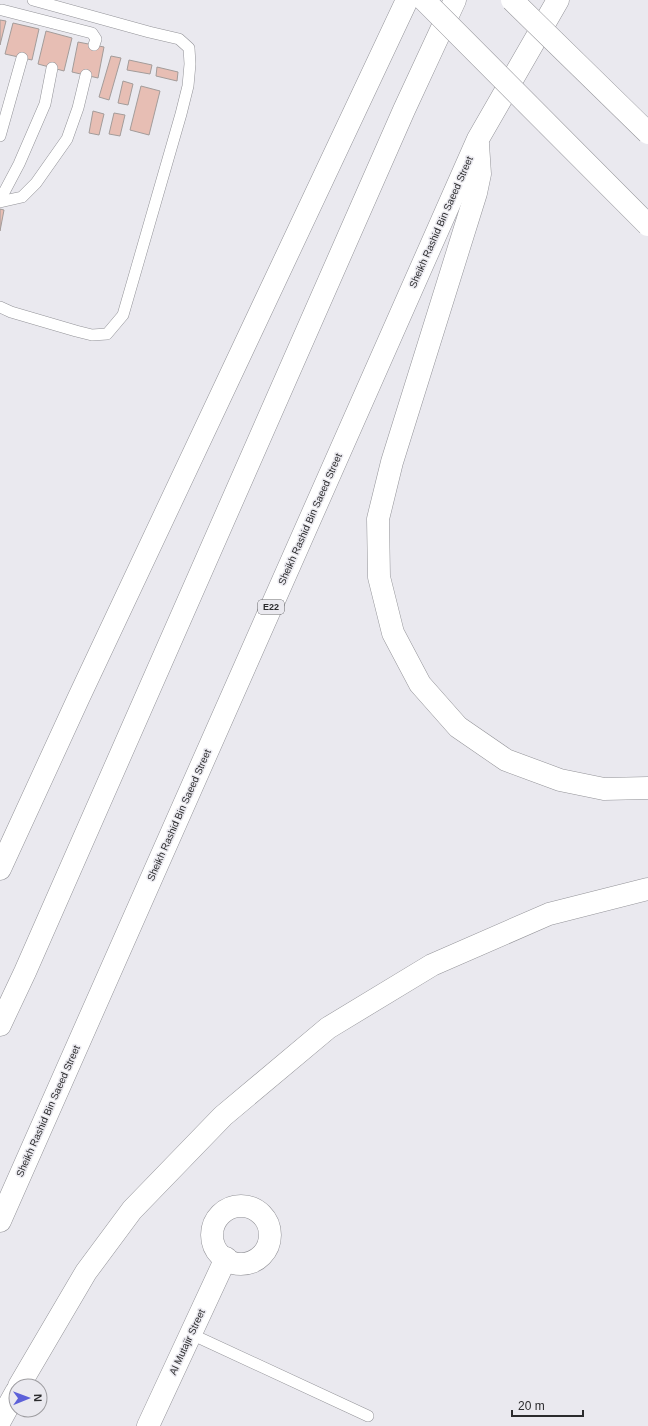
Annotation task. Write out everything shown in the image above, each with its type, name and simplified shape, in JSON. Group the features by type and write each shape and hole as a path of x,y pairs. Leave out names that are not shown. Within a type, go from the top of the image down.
{"main road":[{"path":"0,869 79,697 407,0"},
{"path":"424,0 648,225"},
{"path":"0,1025 404,110 455,0"},
{"path":"512,0 648,133"},
{"name":"Sheikh Rashid Bin Saeed Street","path":"0,1221 478,139 558,0"},
{"path":"478,139 480,174 476,193 392,462 378,519 378,576 392,633 420,684 458,727 506,760 560,780 604,789 648,788"},
{"path":"24,1378 86,1272 132,1210 223,1116 328,1028 432,965 549,914 648,888"},
{"name":"Al Mutajir Street","path":"148,1426 226,1258"},
{"path":"0,1421 8,1406"}],"lane":[{"path":"0,307 11,312 76,332 92,335 107,334 123,315 182,114 188,86 190,64 189,48 179,39 33,0"},
{"path":"1,12 31,23 60,30 92,33 96,39 94,45"},
{"path":"0,136 22,58"},
{"path":"0,201 10,183 45,104 52,68"},
{"path":"0,201 22,197 36,183 67,139 78,108 86,75"},
{"path":"190,1334 368,1416"}],"building":[{"path":"0,20 6,21 0,45"},
{"path":"13,23 39,29 32,60 5,54"},
{"path":"46,31 72,38 64,71 38,64"},
{"path":"78,42 104,47 98,78 72,72"},
{"path":"111,56 121,58 109,100 99,97"},
{"path":"129,60 152,65 150,74 127,70"},
{"path":"157,67 178,72 177,81 156,76"},
{"path":"123,81 133,84 128,105 118,103"},
{"path":"141,86 160,91 149,135 130,130"},
{"path":"93,111 104,114 99,135 89,133"},
{"path":"114,113 125,115 120,136 109,134"},
{"path":"0,209 4,210 0,231"}]}
